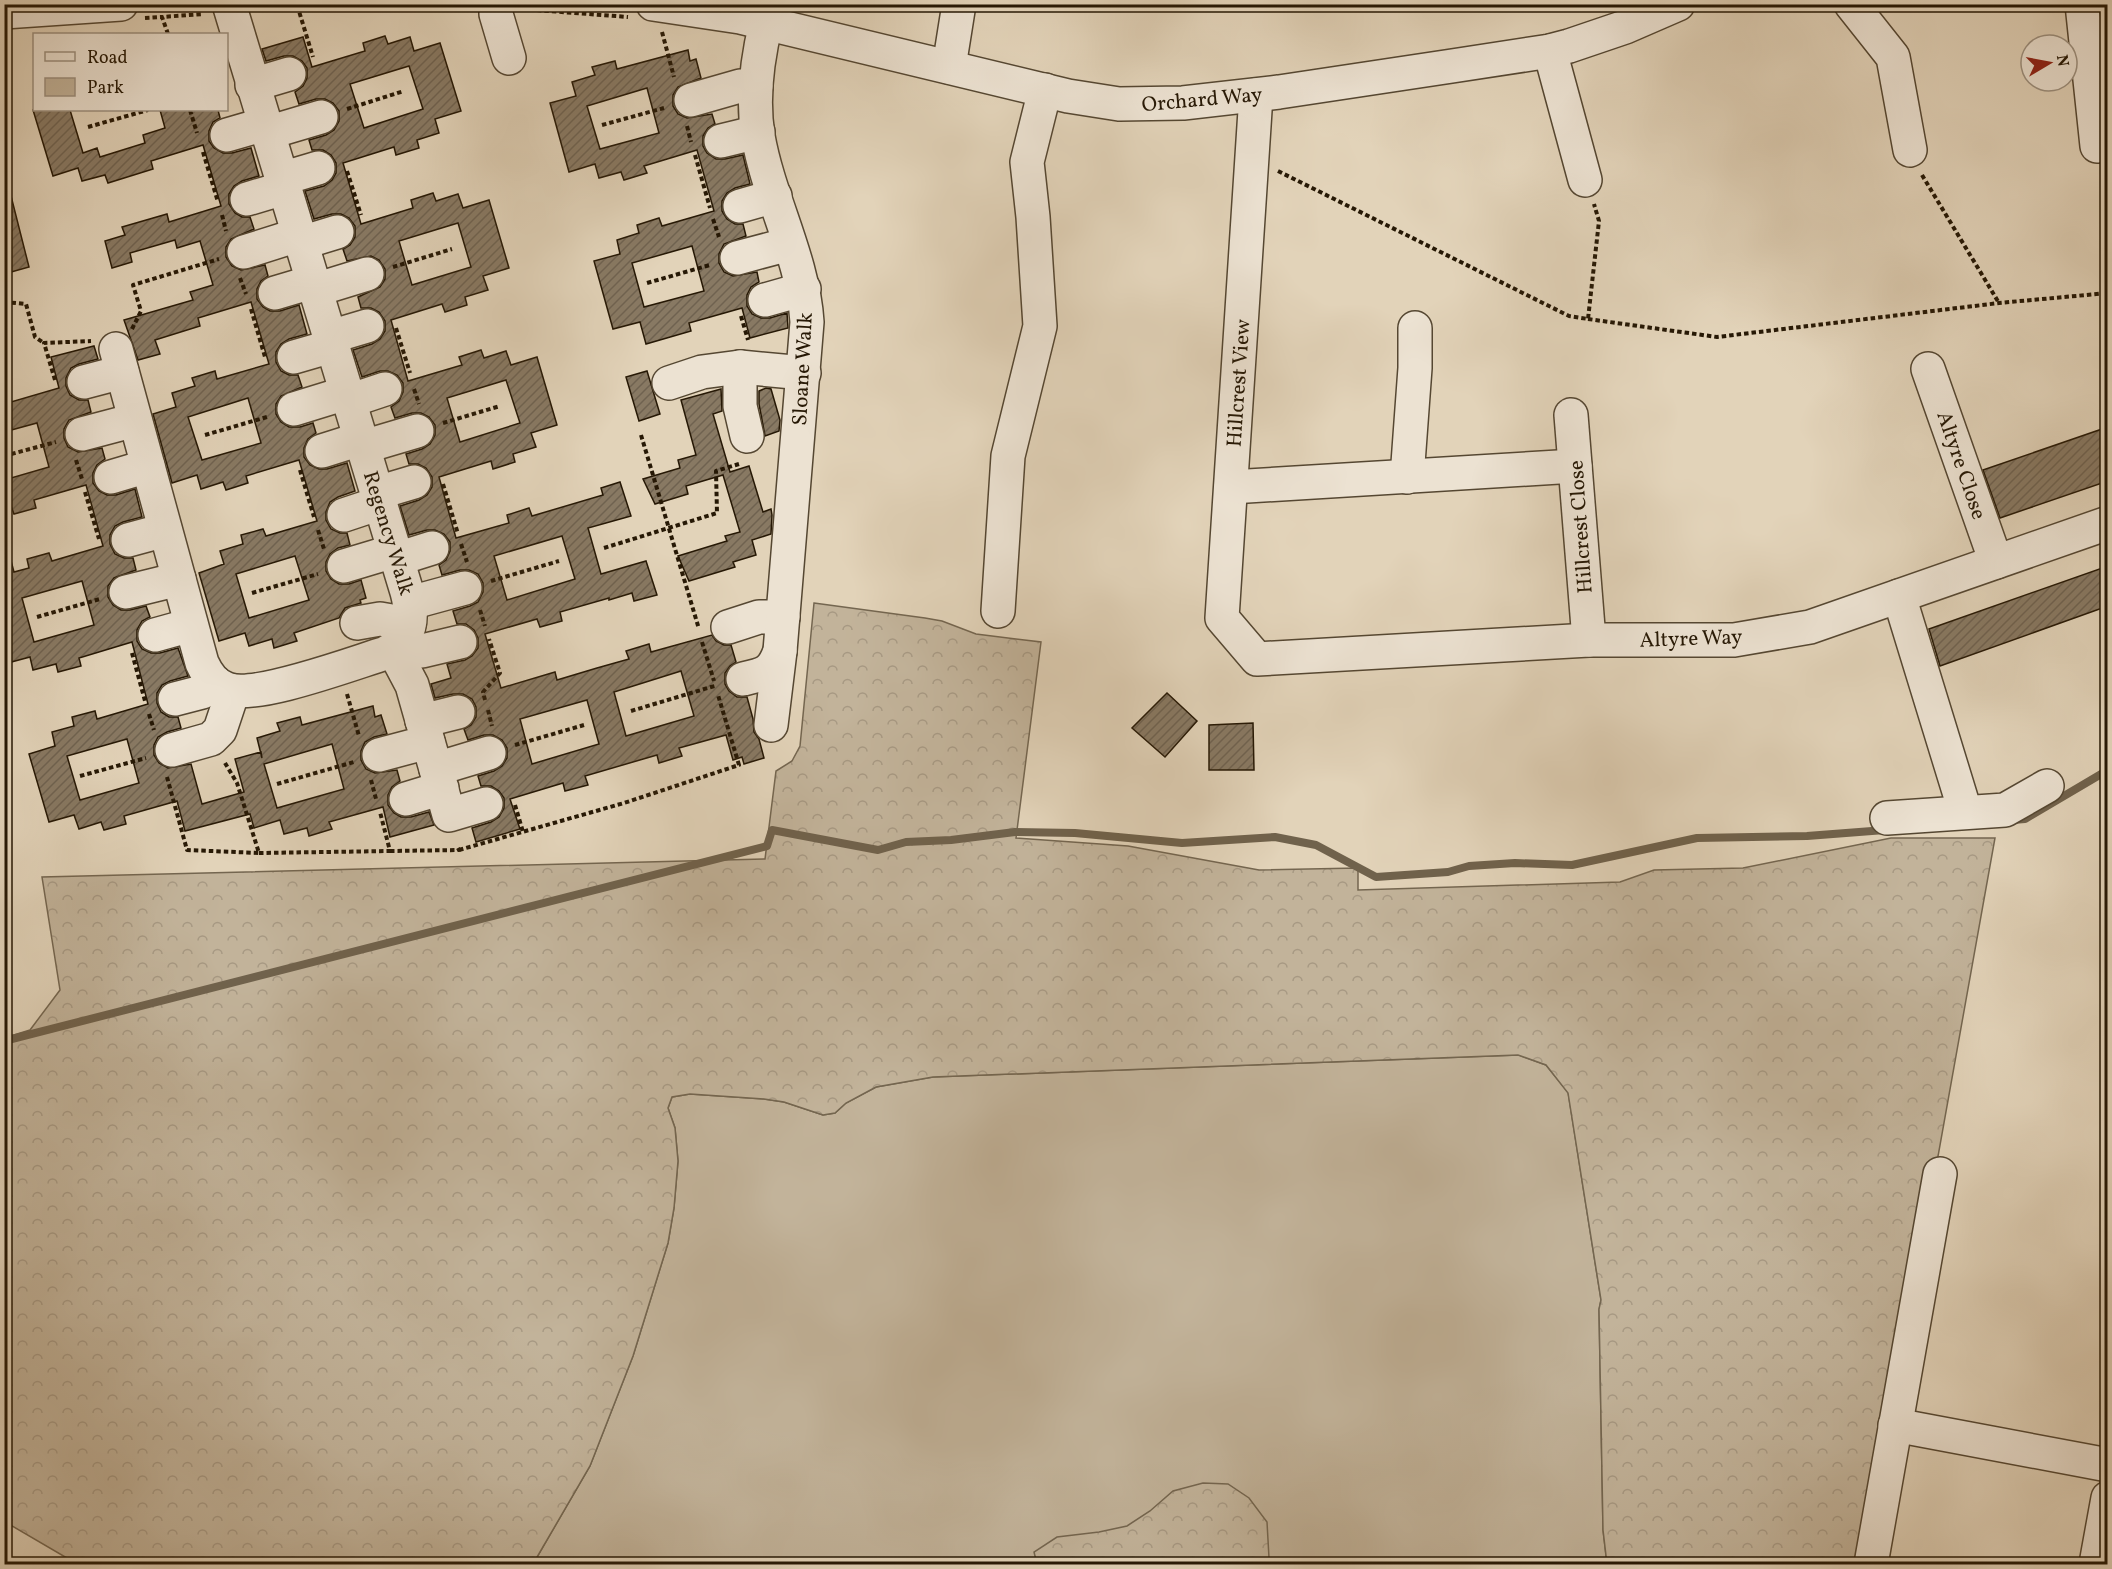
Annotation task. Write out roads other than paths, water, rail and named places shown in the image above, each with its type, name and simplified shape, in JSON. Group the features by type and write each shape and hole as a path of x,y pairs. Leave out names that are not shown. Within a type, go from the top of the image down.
{"street":[{"path":"14,9 121,4"},
{"path":"949,67 959,4"},
{"name":"Orchard Way","path":"654,12 718,13 1095,101 1140,105 1183,104 1256,95 1550,51 1600,37 1678,4"},
{"path":"1851,4 1893,57 1910,150"},
{"path":"2082,4 2097,146"},
{"path":"496,6 496,14 509,58"},
{"name":"Regency Walk","path":"230,8 243,83 266,128 396,555 403,630 412,685 436,767"},
{"name":"Sloane Walk","path":"766,23 759,53 756,86 758,132 804,289 807,322 780,651 771,725"},
{"path":"1550,51 1585,180"},
{"path":"243,83 302,69"},
{"path":"680,103 740,86 756,86"},
{"path":"998,611 1008,456 1040,326 1027,162 1046,90"},
{"name":"Hillcrest View","path":"1256,95 1222,618 1257,659"},
{"path":"209,140 321,117"},
{"path":"702,146 758,132"},
{"path":"229,206 318,168"},
{"path":"740,206 775,196"},
{"path":"233,255 338,232"},
{"path":"723,254 789,244"},
{"path":"257,298 367,274"},
{"path":"765,300 804,289"},
{"path":"280,359 331,342 367,326"},
{"path":"1407,477 1415,368 1415,328"},
{"path":"84,382 120,351 135,420 202,663 207,674 225,687"},
{"path":"669,382 702,372 740,367 804,373"},
{"path":"740,367 740,406 748,448"},
{"name":"Altyre Close","path":"1928,369 1996,562"},
{"path":"282,412 385,389"},
{"name":"Hillcrest Close","path":"1571,415 1589,640"},
{"path":"72,444 135,420"},
{"path":"310,457 417,431"},
{"path":"111,477 148,466"},
{"path":"1231,487 1575,466"},
{"path":"325,521 414,482"},
{"name":"Altyre Way","path":"1257,659 1589,640 1734,640 1810,627 2108,523"},
{"path":"114,542 165,530"},
{"path":"332,565 432,548"},
{"path":"115,595 179,579"},
{"path":"156,705 225,687 251,692 264,690 339,667 403,630 465,588"},
{"path":"1899,596 1965,811"},
{"path":"728,627 759,617 783,617"},
{"path":"357,623 380,619 403,630 422,651 460,642"},
{"path":"143,640 191,625"},
{"path":"729,683 768,671 775,665 780,651"},
{"path":"160,753 216,736 220,730 225,687"},
{"path":"406,799 436,767 458,711"},
{"path":"436,767 489,753"},
{"path":"369,754 436,767 486,804"},
{"path":"1887,818 2005,810 2048,786"},
{"path":"1871,1564 1940,1174"},
{"path":"1895,1425 2108,1465"},
{"path":"2096,1564 2108,1498"}],"waterway":[{"path":"2013,820 2025,819 2108,770"},
{"path":"4,1041 767,846 772,830 878,850 906,842 951,840 1015,832 1075,833 1182,843 1275,837 1316,845 1376,877 1448,872 1469,866 1515,863 1572,865 1697,838 1807,836 1885,830"}]}
